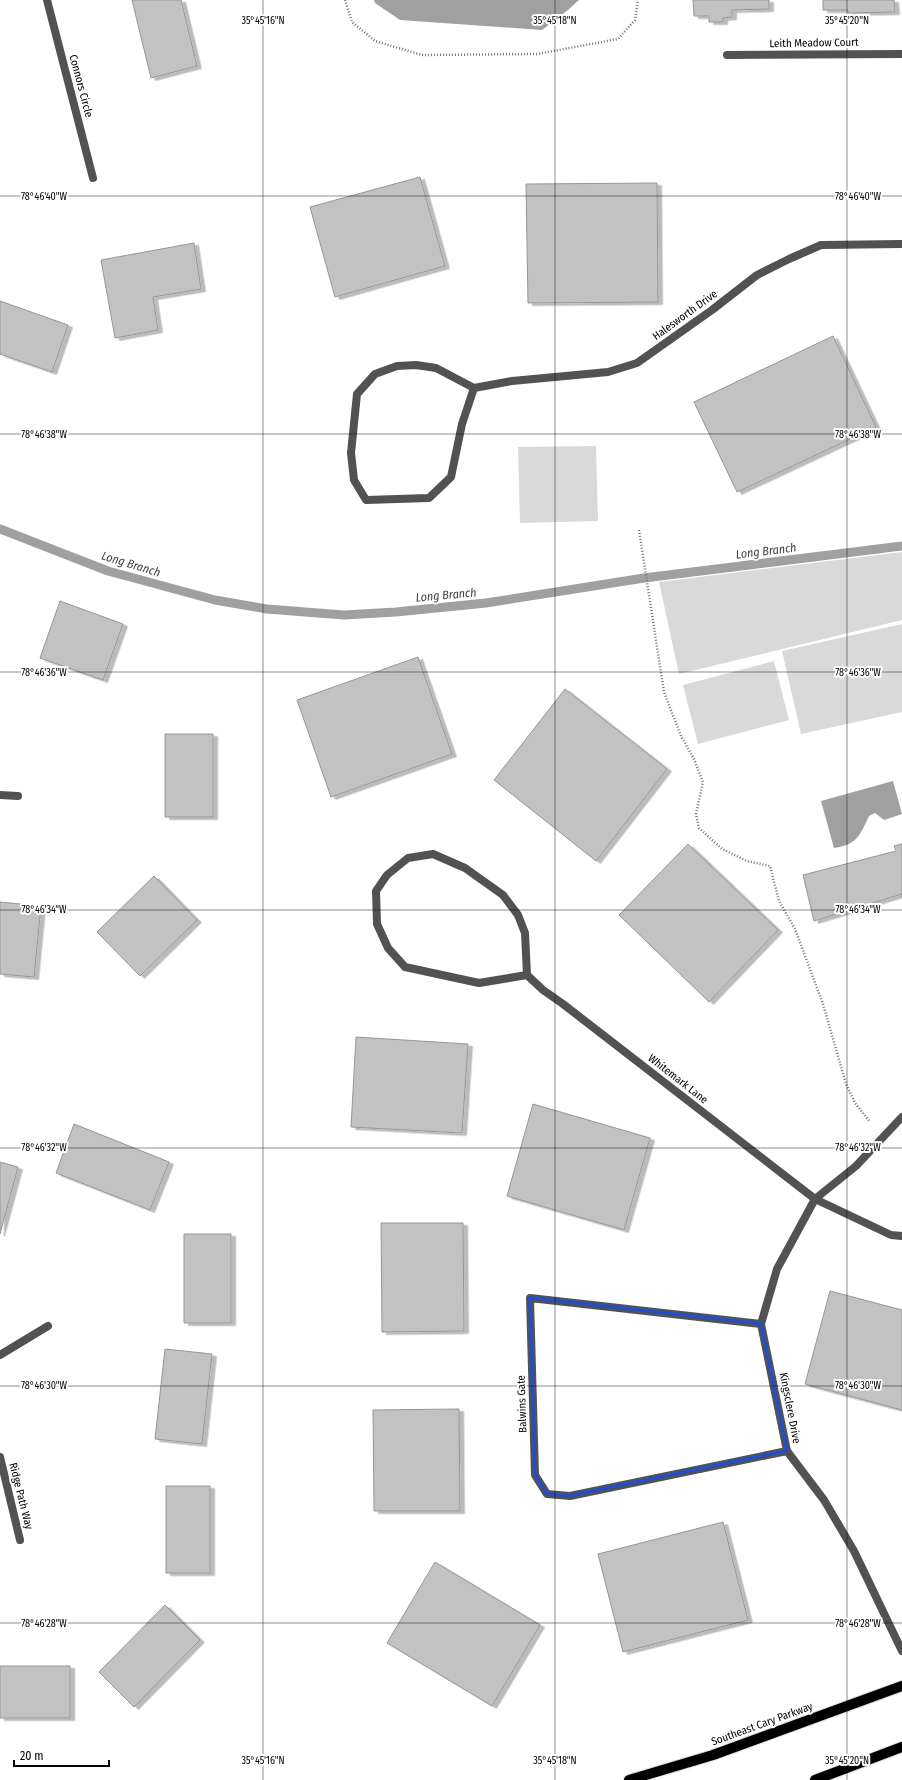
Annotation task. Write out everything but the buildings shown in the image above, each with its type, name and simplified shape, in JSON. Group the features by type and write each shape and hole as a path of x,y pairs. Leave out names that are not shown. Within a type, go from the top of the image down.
{"main road":[{"name":"Southeast Cary Parkway","path":"629,1780 713,1755 902,1686"},
{"path":"815,1780 902,1747"}],"street":[{"name":"Connors Circle","path":"47,0 93,178"},
{"name":"Leith Meadow Court","path":"727,55 902,54"},
{"name":"Halesworth Drive","path":"474,388 512,381 608,372 637,363 712,310 757,275 789,259 821,245 902,244"},
{"path":"416,365 436,368 474,388 462,424 451,477 429,498 366,500 354,480 351,453 357,394 375,374 397,366 416,365"},
{"path":"0,795 18,796"},
{"path":"433,854 465,868 503,895 518,915 526,933 527,975 479,983 405,967 388,948 377,924 376,892 387,875 408,858 433,854"},
{"name":"Whitemark Lane","path":"527,975 543,990 570,1008 815,1199"},
{"name":"Kingsclere Drive","path":"902,1117 856,1166 815,1199 777,1269 761,1324 787,1452 824,1500 854,1551 902,1650"},
{"path":"815,1199 891,1235 902,1236"},
{"name":"Balwins Gate","path":"761,1324 530,1298 535,1475 547,1494 570,1496 787,1452"},
{"path":"0,1356 48,1326"},
{"name":"Ridge Path Way","path":"0,1457 20,1540"}],"path":[{"path":"345,0 352,22 375,41 422,54 537,54 618,39 635,20 638,0"},
{"path":"639,530 664,692 681,736 694,759 703,782 696,814 699,828 722,849 747,861 770,866 779,901 795,929 823,1004 846,1084 855,1103 883,1138"}],"highlighted area":[{"path":"530,1298 761,1324 787,1451 570,1496 547,1494 535,1475"}],"shaded area":[{"path":"374,0 579,0 542,30 400,20 375,3"},
{"path":"596,446 598,521 520,523 518,447"},
{"path":"902,552 902,620 679,674 659,582"},
{"path":"902,624 902,712 801,734 782,651"},
{"path":"774,661 789,720 698,744 683,685"},
{"path":"893,781 902,814 884,820 875,813 869,816 860,834 853,842 842,847 834,848 821,801"}],"waterway":[{"name":"Long Branch","path":"0,529 108,571 215,600 267,609 344,615 396,612 486,603 644,578 902,546"}]}
